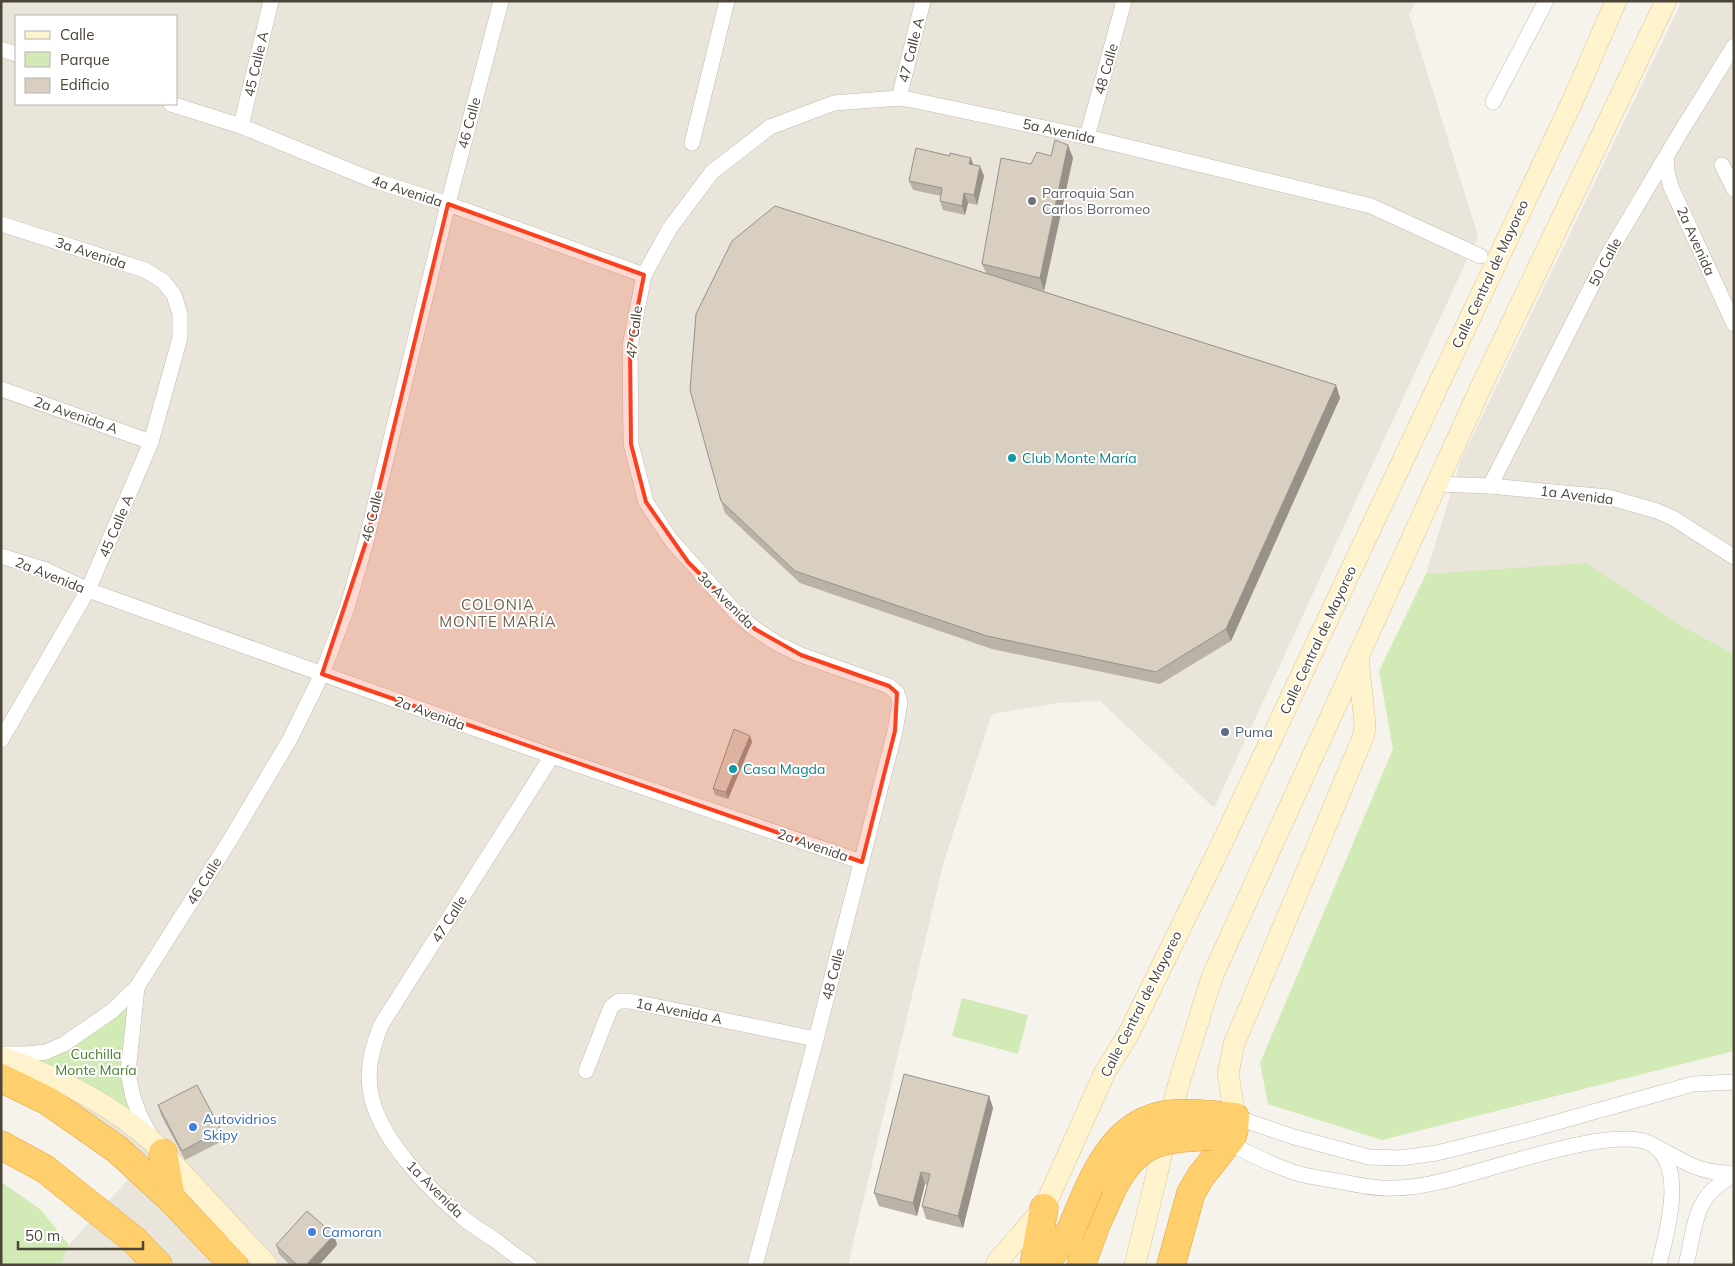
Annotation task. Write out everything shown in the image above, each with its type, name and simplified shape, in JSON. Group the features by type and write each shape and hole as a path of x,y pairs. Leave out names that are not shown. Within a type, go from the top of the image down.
{"highway":[{"path":"1,1078 48,1101 118,1150 170,1199 234,1265"},
{"path":"1042,1265 1070,1232 1104,1160 1114,1144 1129,1130 1143,1121 1166,1115 1222,1128"},
{"path":"1081,1265 1114,1185 1121,1172 1132,1159 1149,1145 1166,1139 1222,1128"},
{"path":"1171,1265 1191,1193 1222,1128"},
{"path":"1,1145 45,1169 134,1240 158,1265"},
{"path":"158,1148 170,1199"},
{"path":"1034,1265 1044,1208"}],"main road":[{"name":"Calle Central de Mayoreo","path":"996,1265 1044,1208 1106,1072 1128,1035 1244,796 1572,100 1616,1"},
{"path":"1135,1265 1178,1086 1212,977 1436,484 1666,1"},
{"path":"1222,1128 1228,1074 1234,1044 1364,735 1365,724 1358,657"},
{"path":"1,1055 78,1089 125,1119 158,1148 266,1265"}],"street":[{"name":"45 Calle A","path":"242,126 271,1"},
{"name":"46 Calle","path":"1,1055 46,1052 64,1044 112,1011 136,988 230,840 290,739 322,674 347,608 366,542 448,204 501,1"},
{"path":"692,143 727,1"},
{"name":"47 Calle A","path":"899,98 923,1"},
{"name":"48 Calle","path":"1087,137 1124,1"},
{"path":"1493,102 1546,1"},
{"name":"50 Calle","path":"1490,486 1607,256 1734,46"},
{"path":"1,49 15,54"},
{"name":"5a Avenida","path":"670,228 712,172 770,127 834,104 899,98 1087,137 1372,206 1480,256"},
{"name":"4a Avenida","path":"174,105 242,126 370,178 448,204 644,275"},
{"name":"2a Avenida","path":"1666,156 1667,172 1671,187 1734,324"},
{"path":"1722,165 1734,189"},
{"name":"3a Avenida","path":"1,224 145,270 163,281 174,295"},
{"name":"47 Calle","path":"631,444 630,346 644,275 670,228"},
{"name":"45 Calle A","path":"1,740 88,590 151,442 180,338 180,314 174,295"},
{"name":"2a Avenida A","path":"1,388 151,442"},
{"name":"3a Avenida","path":"631,444 646,502 671,540 737,614 755,629 786,648 889,686"},
{"name":"1a Avenida","path":"1436,484 1490,486 1608,497 1657,511 1673,518 1734,557"},
{"name":"2a Avenida","path":"1,556 46,570 88,590 552,756 862,862"},
{"name":"48 Calle","path":"755,1265 816,1039 895,731 900,702 897,693 889,686"},
{"name":"47 Calle","path":"370,1089 369,1070 373,1044 381,1026 552,756"},
{"name":"46 Calle","path":"136,988 128,1073 135,1103 158,1148"},
{"name":"1a Avenida A","path":"586,1071 611,1008 619,1001 629,1001 816,1039"},
{"path":"1222,1128 1294,1137 1369,1157 1400,1158 1436,1152 1520,1132 1693,1084 1734,1082"},
{"name":"1a Avenida","path":"370,1089 374,1106 389,1139 414,1170 467,1221 529,1265"},
{"path":"1222,1128 1292,1172 1369,1187 1393,1188 1434,1183 1599,1140 1634,1140 1651,1144 1694,1167 1733,1176"},
{"path":"1651,1144 1662,1154 1665,1160 1673,1189 1671,1211 1659,1265"},
{"path":"1686,1265 1699,1211 1704,1200 1715,1186 1733,1176"}],"highlighted area":[{"path":"448,204 644,275 630,346 631,444 646,502 688,562 755,629 801,655 889,686 897,693 895,731 862,862 322,674 366,542"}],"shaded area":[{"path":"1,1 1417,1 1409,14 1478,236 1214,808 1100,701 1057,703 992,714 944,861 848,1265 60,1265 69,1245 143,1163 62,1090 1,1065"},
{"path":"1682,1 1734,1 1734,654 1684,627 1426,574 1461,460"}],"green space":[{"path":"1586,563 1684,627 1734,654 1734,1051 1382,1140 1268,1104 1260,1063 1393,749 1379,671 1426,574"},
{"name":"Cuchilla Monte María","path":"137,987 125,1070 137,1119 25,1058 117,1017"},
{"path":"962,998 1028,1015 1018,1054 952,1036"},
{"path":"1,1182 41,1210 69,1245 60,1265 1,1265"}],"building":[{"name":"Parroquia San Carlos Borromeo","path":"1055,140 1068,145 1040,278 982,264 1001,158 1031,164 1037,152 1051,156"},
{"path":"916,148 950,156 950,153 971,158 969,164 980,166 974,195 964,193 962,206 940,201 942,188 909,181"},
{"name":"Club Monte María","path":"775,206 1336,385 1226,629 1156,672 987,636 795,571 721,501 690,390 696,314 732,241"},
{"name":"Casa Magda","path":"734,729 750,736 726,792 713,789"},
{"path":"904,1074 989,1096 958,1216 922,1206 930,1174 921,1172 913,1203 874,1193"},
{"name":"Autovidrios Skipy","path":"197,1085 221,1130 182,1151 158,1105"},
{"name":"Camoran","path":"307,1211 334,1235 306,1265 297,1265 276,1245"}],"place":[{"name":"Parroquia San Carlos Borromeo","path":"1032,201"},
{"name":"Club Monte María","path":"1012,458"},
{"name":"Puma","path":"1225,732"},
{"name":"Casa Magda","path":"733,769"},
{"name":"Autovidrios Skipy","path":"193,1127"},
{"name":"Camoran","path":"312,1232"}],"district":[{"name":"COLONIA MONTE MARÍA","path":"498,614"}]}
